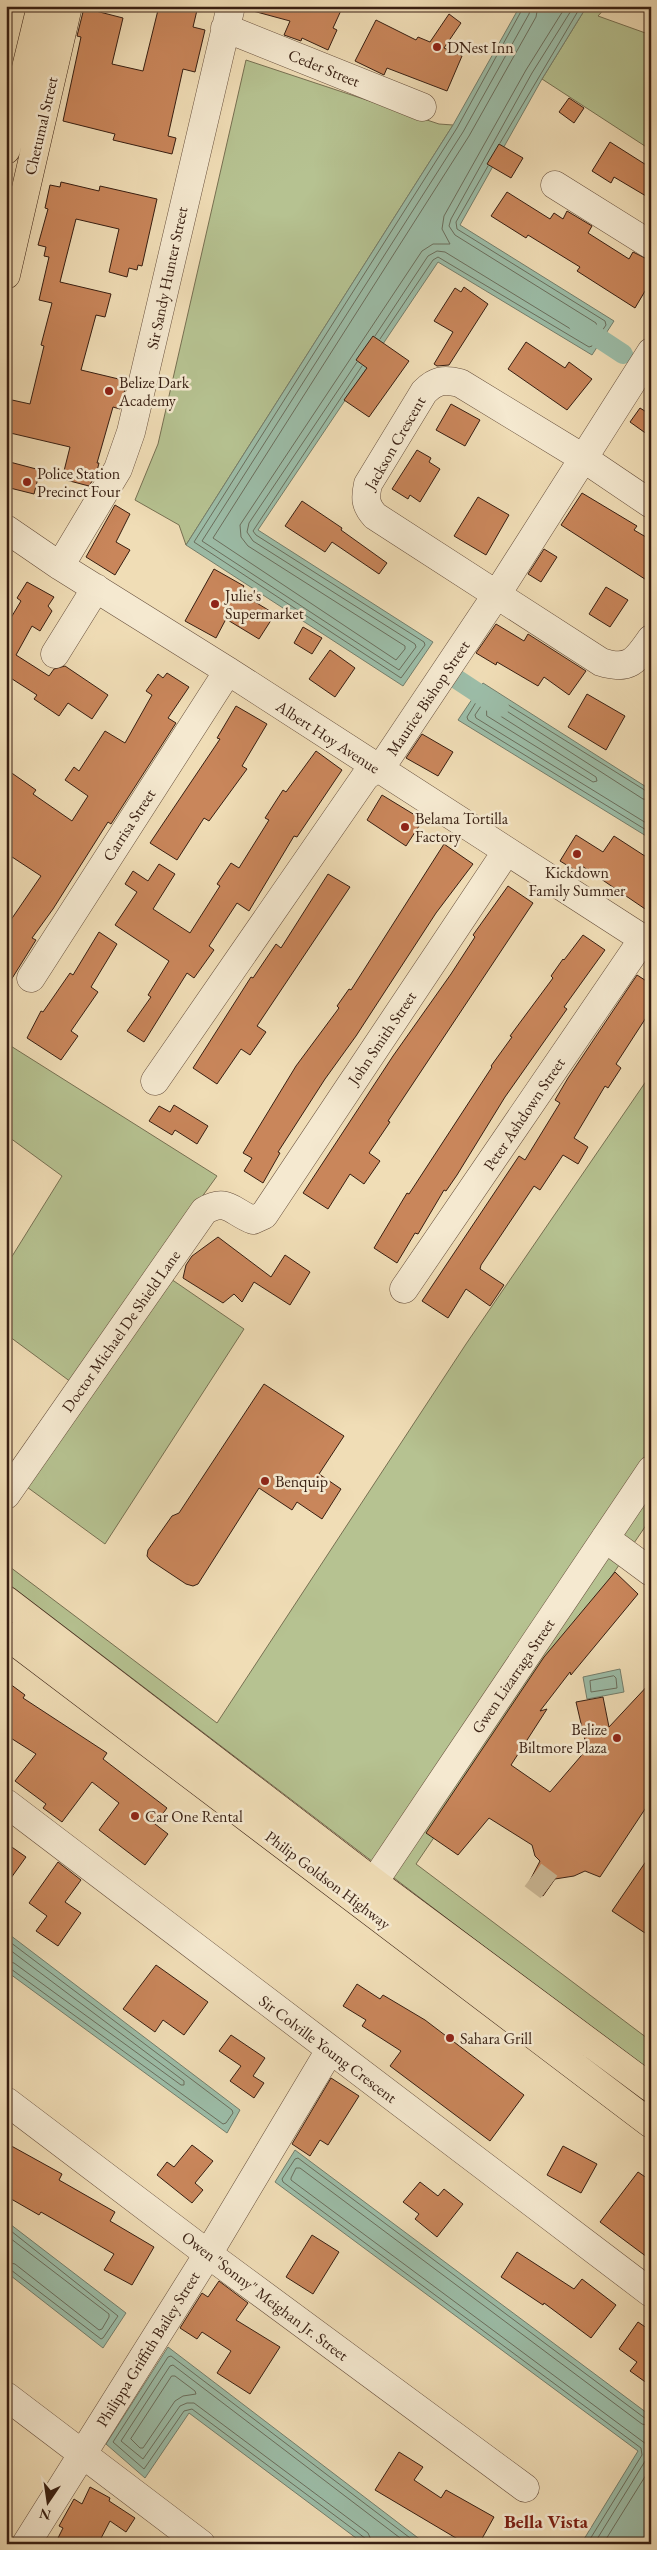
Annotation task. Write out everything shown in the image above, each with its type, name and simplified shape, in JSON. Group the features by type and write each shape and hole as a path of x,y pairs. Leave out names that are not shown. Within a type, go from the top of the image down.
{"highway":[{"name":"Chetumal Street","path":"6,150 41,6"},
{"name":"Chetumal Street","path":"6,275 9,248 48,98 68,6"},
{"path":"20,90 48,98"},
{"name":"Philip Goldson Highway","path":"6,1600 374,1882 651,2088"},
{"name":"Philip Goldson Highway","path":"6,1635 651,2124"}],"street":[{"name":"Ceder Street","path":"228,17 422,107"},
{"name":"Sir Sandy Hunter Street","path":"60,566 118,469 131,432 228,17"},
{"path":"555,186 651,245"},
{"name":"Maurice Bishop Street","path":"155,1081 365,777 386,760 497,594 651,352"},
{"name":"Jackson Crescent","path":"651,504 583,458 460,383 446,380 433,382 424,392 368,484 365,496 367,507 374,516 601,662 614,666 627,665 638,657 651,639"},
{"name":"Albert Hoy Avenue","path":"6,529 60,566 228,671 506,852 647,941"},
{"path":"55,654 96,588"},
{"name":"Carrisa Street","path":"30,978 228,671"},
{"name":"John Smith Street","path":"253,1220 264,1215 506,852"},
{"name":"Peter Ashdown Street","path":"404,1289 647,941"},
{"name":"Doctor Michael De Shield Lane","path":"6,1495 204,1211 214,1206 226,1204 253,1220"},
{"name":"Gwen Lizarraga Street","path":"374,1882 605,1538 643,1499 651,1470"},
{"path":"605,1538 651,1572"},
{"name":"Sir Colville Young Crescent","path":"6,1803 651,2294"},
{"name":"Philippa Griffith Bailey Street","path":"26,2544 208,2254 330,2050"},
{"name":"Owen \"Sonny\" Meighan Jr. Street","path":"6,2101 208,2254 525,2488"},
{"path":"6,2396 201,2544"}],"shaded area":[{"path":"587,6 607,6 598,16 651,35 651,150 542,79"},
{"path":"246,60 439,124 453,125 186,545 179,525 135,500 158,444"},
{"path":"6,1043 217,1176 152,1266 244,1329 105,1544 16,1479 75,1385 6,1334 6,1266 62,1176 6,1135"},
{"path":"651,1074 651,1518 416,1864 651,2041 651,2074 6,1582 6,1564 217,1723 466,1344"}],"water":[{"path":"520,6 587,6 542,79 460,225 614,321 592,355 438,262 258,530 433,642 403,686 186,545 453,125"},
{"path":"483,683 651,790 651,839 458,720"},
{"path":"620,1669 624,1692 587,1699 583,1677"},
{"path":"6,1932 240,2110 227,2133 6,1971"},
{"path":"295,2150 651,2416 651,2544 581,2544 638,2451 275,2182"},
{"path":"6,2221 126,2313 103,2348 6,2272"},
{"path":"168,2347 426,2544 364,2544 189,2413 145,2478 106,2444"}],"building":[{"path":"159,6 198,6 193,27 205,30 195,72 183,69 168,136 176,138 172,154 113,140 115,134 63,121 81,37 77,36 84,8 123,18 112,64 143,71"},
{"path":"253,6 343,6 333,28 337,30 328,50 302,38 301,41 284,35 290,21 253,11"},
{"path":"449,14 461,23 444,48 462,56 447,91 387,68 384,75 355,61 376,20 416,40 418,37 430,42"},
{"path":"569,98 584,108 574,123 559,112"},
{"path":"610,142 651,168 651,199 614,177 611,183 592,171"},
{"path":"499,144 523,158 511,178 487,164"},
{"path":"61,182 99,191 100,186 157,199 142,266 138,265 137,270 129,268 127,277 109,272 119,229 76,219 60,282 111,294 105,317 96,315 81,370 127,381 120,409 113,407 97,463 99,463 96,475 89,486 62,479 70,447 6,432 12,400 30,404 44,346 41,345 52,303 39,300 49,257 44,256 46,247 38,245 48,209 45,208 50,185 60,187"},
{"path":"507,192 550,219 554,213 563,219 567,211 592,226 588,233 629,259 633,252 651,261 651,281 635,308 577,271 580,267 528,235 526,238 491,216"},
{"path":"464,287 488,304 449,365 437,366 434,364 453,332 434,321 455,288 461,292"},
{"path":"373,336 409,361 369,417 344,400 367,368 356,360"},
{"path":"526,342 565,368 569,362 592,379 567,410 508,369"},
{"path":"451,404 480,420 465,446 436,430"},
{"path":"640,408 651,415 651,437 630,422"},
{"path":"417,450 431,458 429,462 440,469 420,502 410,495 408,499 392,489"},
{"name":"Police Station Precinct Four","path":"6,461 40,470 34,494 6,487"},
{"path":"582,493 637,526 634,530 651,540 651,583 561,525"},
{"path":"478,497 509,515 486,555 454,536"},
{"path":"302,501 342,528 341,530 387,563 379,574 332,542 325,552 285,526"},
{"path":"115,505 130,514 116,542 130,550 115,575 86,557"},
{"path":"544,549 557,557 541,582 528,574"},
{"name":"Julie's Supermarket","path":"214,569 244,586 240,593 275,614 259,639 226,619 216,638 185,621"},
{"path":"27,582 54,597 48,606 52,611 40,631 32,626 16,655 49,676 54,669 65,666 108,695 92,719 68,703 59,716 34,699 37,695 6,675 6,626 21,601 17,598"},
{"path":"606,587 628,600 610,627 589,614"},
{"path":"496,624 524,641 528,634 586,671 569,695 544,677 538,686 497,662 496,665 476,653"},
{"path":"303,627 322,638 312,654 294,643"},
{"path":"330,650 355,668 335,697 309,679"},
{"path":"167,673 189,687 168,718 176,723 111,824 108,822 53,909 32,938 36,940 6,988 6,927 41,876 6,853 6,769 36,790 33,794 72,821 88,796 65,780 74,767 79,771 105,731 125,743 152,695 146,691 158,674 163,678"},
{"path":"587,694 625,716 606,750 568,727"},
{"path":"236,706 267,724 242,766 247,769 209,821 204,818 177,860 150,843 220,739 217,738"},
{"path":"422,734 453,752 438,776 406,758"},
{"path":"316,751 342,770 297,837 294,836 249,911 237,903 209,946 214,950 194,978 187,973 144,1042 127,1031 151,997 148,995 169,961 115,925 137,892 125,884 133,871 148,881 159,864 175,874 153,909 190,933 220,886 217,884 231,863 239,868 269,820 265,818 283,790 286,792"},
{"path":"382,795 423,820 406,846 367,820"},
{"path":"576,835 603,852 614,836 651,860 651,913 582,866 578,872 560,861"},
{"path":"444,844 473,864 436,913 356,1036 325,1079 278,1152 280,1153 263,1183 244,1171 252,1158 243,1153 296,1066 339,1008 337,1006 349,989 351,990"},
{"path":"328,874 350,887 257,1026 266,1032 250,1055 241,1049 217,1084 193,1068 251,977 253,978 276,944 281,948"},
{"path":"508,886 533,903 388,1121 390,1122 369,1153 380,1161 364,1184 350,1174 328,1209 303,1193 393,1056 451,974 475,937 473,935"},
{"path":"99,932 117,944 91,987 98,992 71,1031 78,1036 61,1060 27,1038 41,1011 43,1012 70,973 73,975"},
{"path":"583,935 605,950 564,1007 567,1009 505,1097 457,1175 446,1191 444,1190 418,1234 415,1233 397,1263 374,1248 407,1193 409,1194 491,1066 512,1037 510,1036 553,978 551,976 563,959"},
{"path":"637,975 651,984 651,1010 616,1064 621,1068 608,1088 605,1086 574,1138 588,1147 578,1164 563,1155 540,1190 534,1186 481,1265 480,1269 504,1285 490,1306 466,1289 448,1318 422,1301 519,1156 525,1160 560,1103 555,1100 568,1078"},
{"path":"174,1105 208,1126 197,1144 175,1130 172,1135 149,1121 159,1106 170,1112"},
{"path":"218,1237 271,1277 285,1255 310,1272 290,1305 254,1282 242,1302 234,1294 223,1303 183,1278 186,1265 192,1256"},
{"name":"Benquip","path":"264,1384 344,1436 319,1474 341,1489 322,1519 297,1502 292,1510 259,1488 198,1584 193,1586 186,1584 150,1560 147,1556 148,1550 172,1516 179,1513"},
{"name":"Belize Biltmore Plaza","path":"615,1572 638,1594 571,1675 570,1672 540,1711 547,1709 511,1765 550,1792 587,1749 576,1702 603,1697 609,1727 651,1682 651,1800 600,1877 585,1871 574,1876 555,1879 543,1896 527,1886 540,1861 535,1856 532,1845 489,1818 458,1855 426,1833 544,1657"},
{"path":"6,1681 25,1695 23,1698 107,1753 103,1759 167,1808 155,1824 168,1834 145,1865 99,1830 119,1803 92,1782 62,1822 43,1808 46,1804 15,1781 36,1754 6,1735"},
{"path":"6,1843 26,1857 6,1885"},
{"path":"651,1854 651,1937 612,1911"},
{"path":"58,1862 81,1880 65,1902 81,1913 58,1946 36,1931 47,1916 29,1903"},
{"path":"156,1965 208,2002 184,2035 163,2020 155,2032 123,2009"},
{"path":"357,1984 380,1999 383,1995 425,2020 524,2095 490,2141 390,2066 401,2051 362,2026 366,2020 343,2006"},
{"path":"231,2035 265,2058 253,2076 264,2083 254,2098 230,2081 241,2066 219,2051"},
{"path":"331,2078 359,2096 328,2145 320,2140 310,2156 292,2144"},
{"path":"6,2143 62,2174 59,2180 115,2212 110,2221 154,2247 132,2285 104,2270 114,2254 41,2212 39,2215 6,2196"},
{"path":"192,2145 213,2161 195,2183 203,2190 192,2203 157,2175 167,2162 174,2167"},
{"path":"563,2146 597,2164 581,2193 547,2175"},
{"path":"638,2172 651,2181 651,2260 600,2222"},
{"path":"420,2182 438,2196 444,2189 463,2204 437,2237 415,2219 419,2214 403,2202"},
{"path":"312,2235 339,2252 313,2294 286,2277"},
{"path":"517,2252 574,2289 582,2279 616,2305 591,2338 544,2303 543,2305 501,2277"},
{"path":"219,2281 248,2303 236,2320 280,2347 250,2394 217,2373 231,2351 202,2332 197,2339 180,2328 202,2293 208,2297"},
{"path":"638,2322 651,2331 651,2386 630,2371 637,2362 619,2349"},
{"path":"399,2452 423,2467 414,2480 441,2498 446,2490 494,2517 479,2544 466,2544 375,2490"},
{"path":"90,2487 110,2498 109,2501 135,2518 126,2532 110,2521 98,2544 55,2544 63,2528 59,2526 74,2499 82,2504"}],"waterway":[{"path":"579,325 623,354"},
{"path":"452,676 499,707"}],"tunnel":[{"path":"533,1875 549,1887"}],"place":[{"name":"DNest Inn","path":"437,47"},
{"name":"Belize Dark Academy","path":"109,391"},
{"name":"Police Station Precinct Four","path":"27,482"},
{"name":"Julie's Supermarket","path":"215,604"},
{"name":"Belama Tortilla Factory","path":"405,827"},
{"name":"Kickdown Family Summer","path":"577,854"},
{"name":"Benquip","path":"265,1481"},
{"name":"Belize Biltmore Plaza","path":"617,1738"},
{"name":"Car One Rental","path":"135,1816"},
{"name":"Sahara Grill","path":"450,2038"}],"district":[{"name":"Bella Vista","path":"546,2521"}]}
